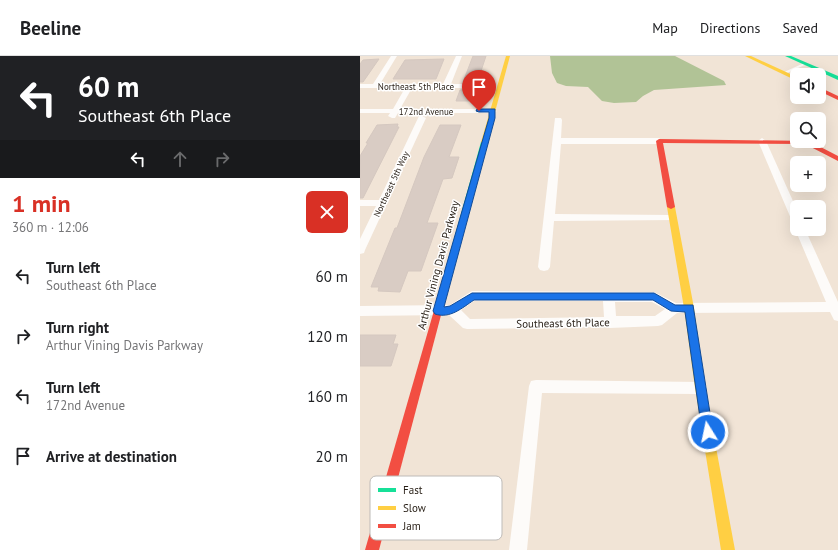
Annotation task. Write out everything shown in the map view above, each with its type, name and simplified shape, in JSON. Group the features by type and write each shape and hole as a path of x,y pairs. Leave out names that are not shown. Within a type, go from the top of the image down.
{"main road":[{"name":"Arthur Vining Davis Parkway","path":"392,476 508,56"},
{"path":"747,56 790,76"},
{"path":"787,56 838,78"},
{"path":"826,92 838,98"},
{"path":"728,550 700,388 689,308 659,141 806,142 838,159"},
{"name":"Arthur Vining Davis Parkway","path":"372,550 375,540"}],"street":[{"path":"374,86 394,56"},
{"path":"446,86 459,56"},
{"name":"Northeast 5th Place","path":"360,86 472,86"},
{"path":"391,118 410,86"},
{"name":"172nd Avenue","path":"360,111 492,114"},
{"name":"172nd Avenue","path":"360,118 422,118 492,114"},
{"name":"Northeast 5th Way","path":"360,250 422,118"},
{"path":"544,267 558,120"},
{"path":"557,141 659,141"},
{"path":"762,141 790,205"},
{"path":"360,203 382,203"},
{"path":"549,218 672,218"},
{"path":"360,311 452,310 472,296 654,297 674,308 837,310 803,236"},
{"path":"609,296 610,322"},
{"name":"Southeast 6th Place","path":"452,310 468,324 658,321 674,308"},
{"path":"518,550 536,386 700,388"}],"lane":[{"path":"784,73 805,64"}],"shaded area":[{"path":"550,56 675,56 724,81 726,85 654,90 636,102 614,103 602,101 588,87 566,86 557,83 552,73"}],"building":[{"path":"473,56 486,56 478,80 475,84 463,82"},
{"path":"379,59 363,82 360,82 360,64 363,60"},
{"path":"444,59 436,79 393,79 405,60"},
{"path":"473,89 469,101 456,101 460,90"},
{"path":"398,124 397,127 399,127 363,198 360,198 360,156 368,143 366,143 377,125"},
{"path":"440,125 461,125 449,157 459,157 452,178 443,179 427,223 438,223 421,271 408,271 400,292 378,291 379,287 371,287 395,228 397,228 424,157"},
{"path":"360,335 396,335 393,344 398,344 391,366 360,366"}],"traffic: fast":[{"path":"787,56 838,78"},
{"path":"441,300 484,142"}],"traffic: slow":[{"path":"484,142 508,56"},
{"path":"747,56 790,76"},
{"path":"671,207 728,550"}],"traffic: jam":[{"path":"826,92 838,98"},
{"path":"671,207 659,141 806,142 838,159"},
{"path":"392,476 441,300"},
{"path":"372,550 375,540"}],"route":[{"path":"479,111 492,111 492,118 438,311 452,310 472,296 654,297 674,308 689,308 700,388 708,432"}]}
